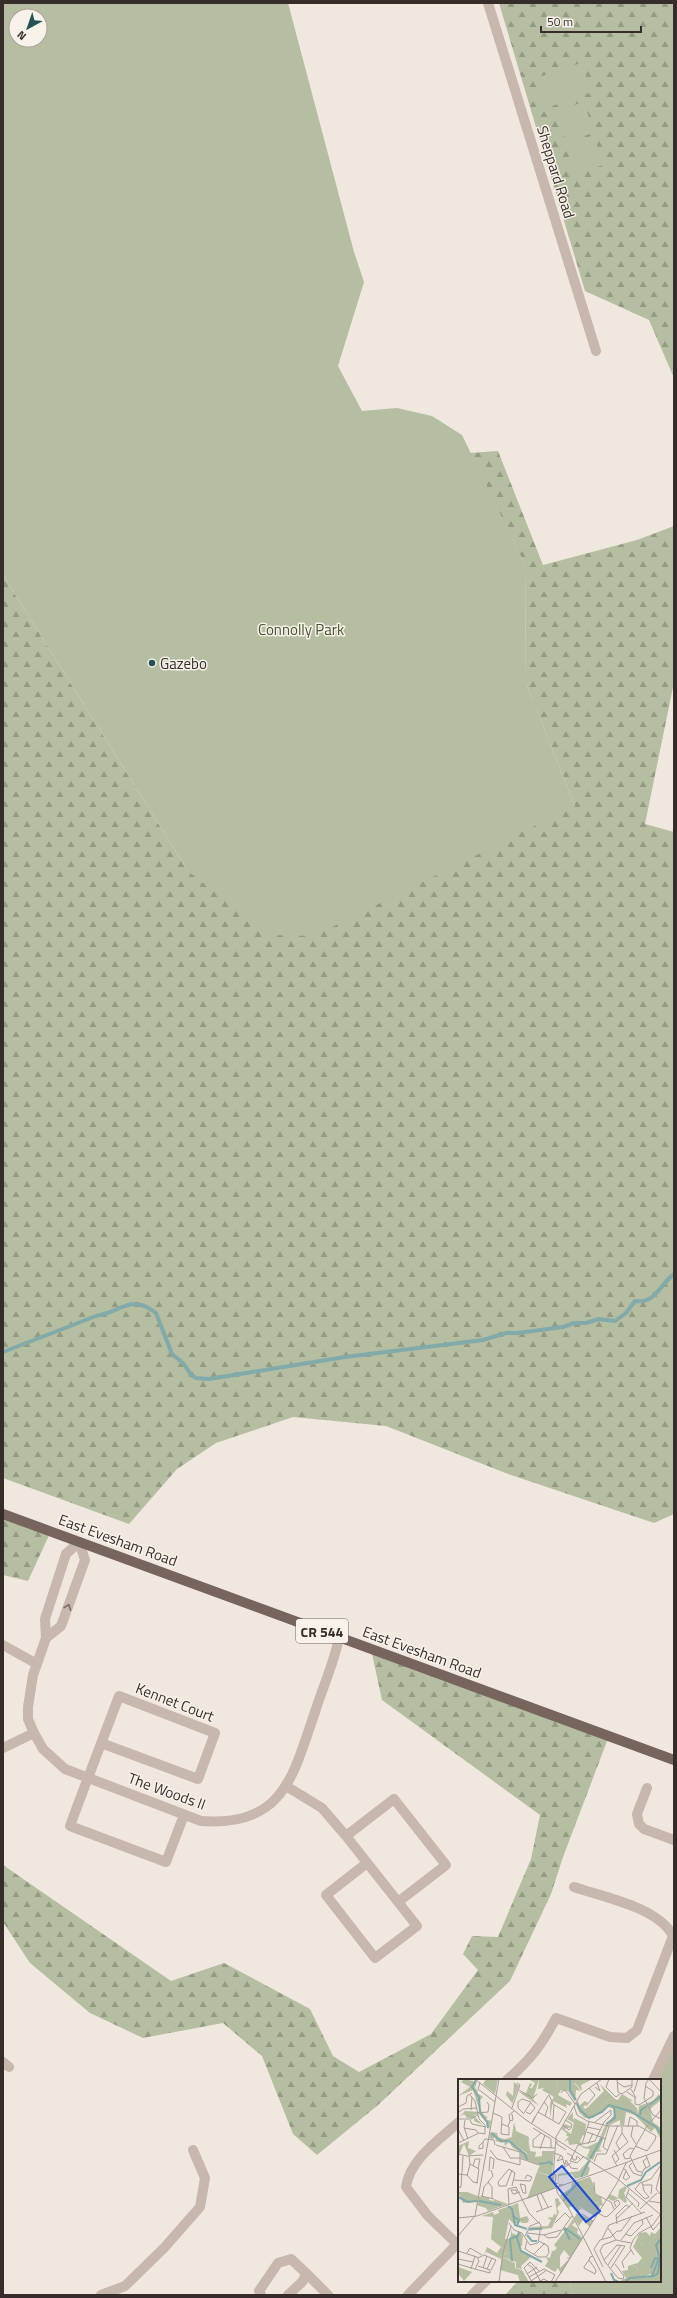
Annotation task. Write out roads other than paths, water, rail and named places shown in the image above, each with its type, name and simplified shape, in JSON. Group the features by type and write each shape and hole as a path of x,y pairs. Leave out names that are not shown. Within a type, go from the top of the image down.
{"main road":[{"name":"East Evesham Road","path":"3,1514 674,1760"}],"street":[{"name":"Sheppard Road","path":"488,3 596,351"},
{"name":"The Woods II","path":"46,1638 61,1626 85,1560 79,1542 66,1554 45,1619 46,1638 33,1675 28,1719 34,1733 43,1749 53,1760 65,1769 201,1821 239,1820 257,1814 272,1803 286,1786 294,1774 338,1637"},
{"path":"3,1645 36,1664"},
{"name":"Kennet Court","path":"101,1743 198,1779 215,1733 119,1696 101,1743 70,1826 166,1862 184,1815"},
{"path":"3,1748 34,1733"},
{"path":"286,1786 322,1808 346,1836 417,1926 375,1958 326,1895 367,1863"},
{"path":"647,1788 637,1814 639,1824 644,1829 674,1840"},
{"path":"346,1836 394,1799 446,1865 398,1902"},
{"path":"508,2079 529,2061 541,2046 556,2018 610,2037 627,2038 637,2030 673,1936 668,1926 656,1917 574,1887"},
{"path":"653,2079 674,2036"},
{"path":"408,2295 458,2245 428,2216 406,2187 414,2166 426,2151 458,2123"},
{"path":"101,2295 125,2286 164,2248 200,2207 205,2178 193,2150"},
{"path":"261,2295 259,2291 278,2263 291,2259 328,2295"},
{"path":"288,2295 302,2282 307,2274"},
{"path":"472,2295 485,2282"}],"waterway":[{"path":"3,1352 96,1316 132,1304 139,1304 156,1313 172,1354 184,1364 191,1375 196,1378 209,1379 345,1357 483,1340 506,1333 518,1333 563,1327 574,1323 586,1323 599,1319 615,1321 626,1313 635,1301 642,1301 653,1296 674,1274"}],"place":[{"name":"Gazebo","path":"152,663"}],"park label":[{"name":"Connolly Park","path":"301,629"}]}
